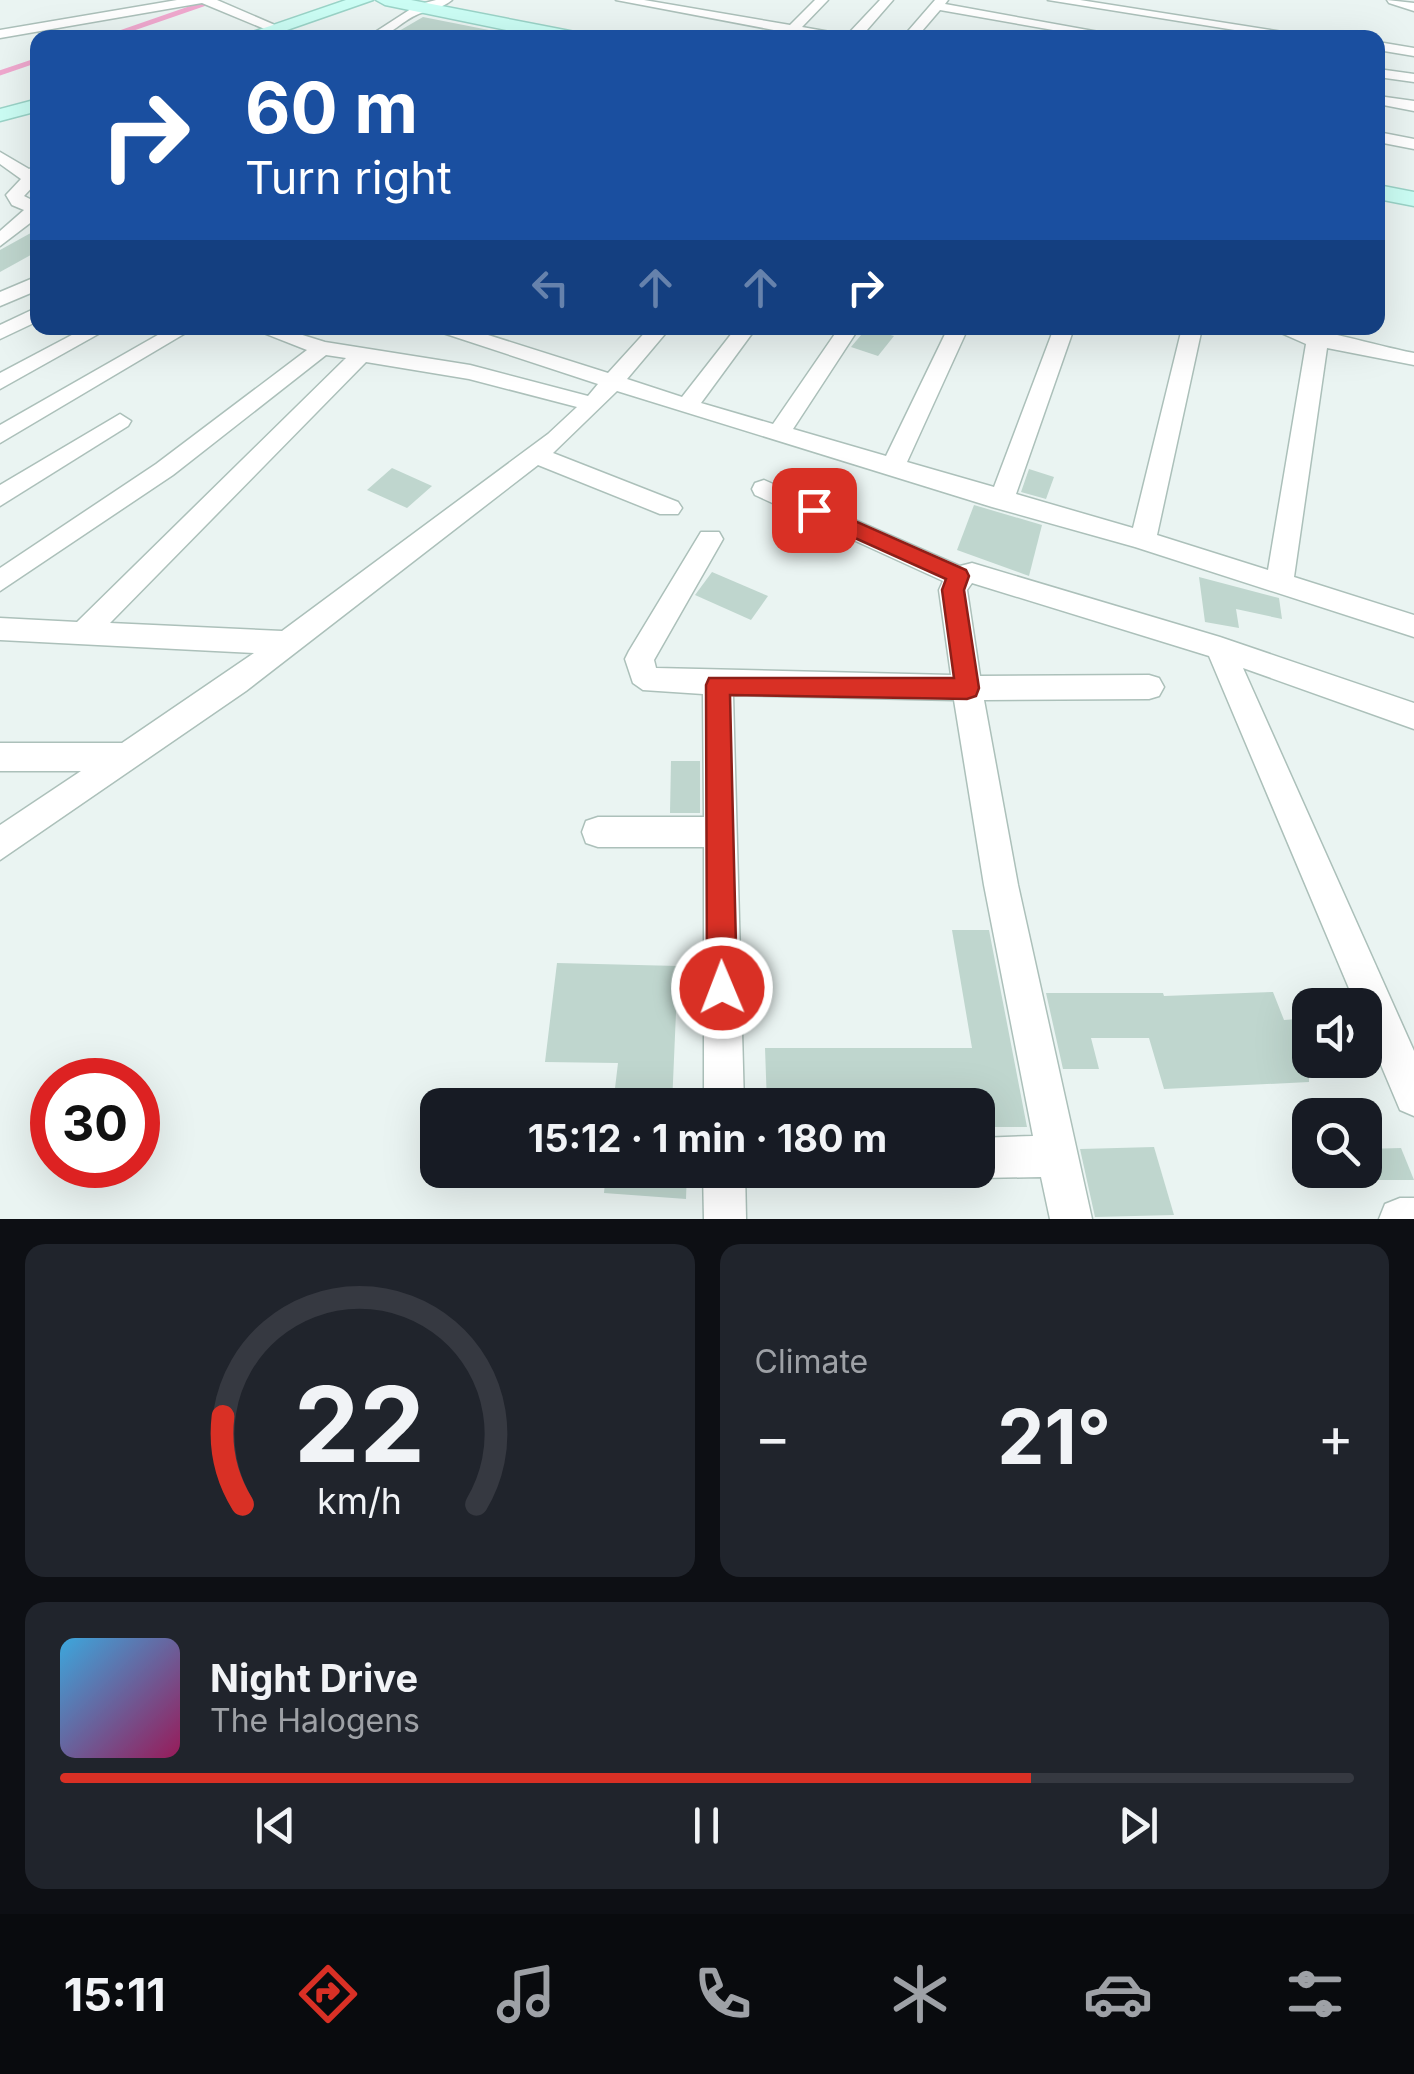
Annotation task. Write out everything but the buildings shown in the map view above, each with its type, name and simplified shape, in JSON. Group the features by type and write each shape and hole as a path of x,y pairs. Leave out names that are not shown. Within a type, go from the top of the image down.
{"street":[{"path":"280,30 364,0"},
{"path":"281,30 384,0 513,30"},
{"path":"386,30 446,0"},
{"path":"622,0 785,30"},
{"path":"686,11 700,0"},
{"path":"797,30 822,0"},
{"path":"859,30 886,0 903,3"},
{"path":"1054,0 1259,30"},
{"path":"1393,0 1414,7"},
{"path":"0,34 150,4 207,1 270,30"},
{"path":"1179,30 1189,4"},
{"path":"231,10 247,5"},
{"path":"918,6 938,5 1080,30"},
{"path":"915,30 938,5"},
{"path":"1385,47 1414,52"},
{"path":"1385,74 1414,78"},
{"path":"1385,101 1414,106"},
{"path":"0,112 30,106"},
{"path":"1385,139 1414,144"},
{"path":"0,157 30,172"},
{"path":"30,176 7,195 30,206"},
{"path":"1385,193 1414,199"},
{"path":"1,238 30,215"},
{"path":"0,300 30,286"},
{"path":"0,333 30,317"},
{"path":"0,382 86,335"},
{"path":"0,435 172,335"},
{"path":"287,335 360,356 687,406 780,431 1001,502 1143,540 1414,626"},
{"path":"464,335 602,393"},
{"path":"0,844 288,643 534,454 602,393 654,335"},
{"path":"687,406 741,335"},
{"path":"780,431 845,335"},
{"path":"893,466 955,335"},
{"path":"1001,502 1061,335"},
{"path":"1143,540 1164,444 1183,384 1191,335"},
{"path":"1301,335 1414,359"},
{"path":"1278,585 1316,340"},
{"path":"0,581 146,485 266,396 322,348"},
{"path":"85,630 360,356"},
{"path":"0,497 120,421"},
{"path":"534,454 669,508"},
{"path":"764,488 958,576 972,574 1220,648 1414,716"},
{"path":"710,539 639,659 639,668 654,681 718,685 1149,687"},
{"path":"958,576 953,590 1001,885 1071,1219"},
{"path":"0,629 85,630 288,643"},
{"path":"1220,648 1414,1096"},
{"path":"718,685 724,1088"},
{"path":"0,757 128,757"},
{"path":"598,832 720,832"},
{"path":"995,1158 1058,1156"},
{"path":"724,1188 725,1219"},
{"path":"1400,1219 1414,1219"}],"waterway":[{"path":"128,30 215,0"},
{"path":"0,73 30,63"}],"route":[{"path":"722,988 718,685 967,688 953,590 958,576 814,510"}]}
